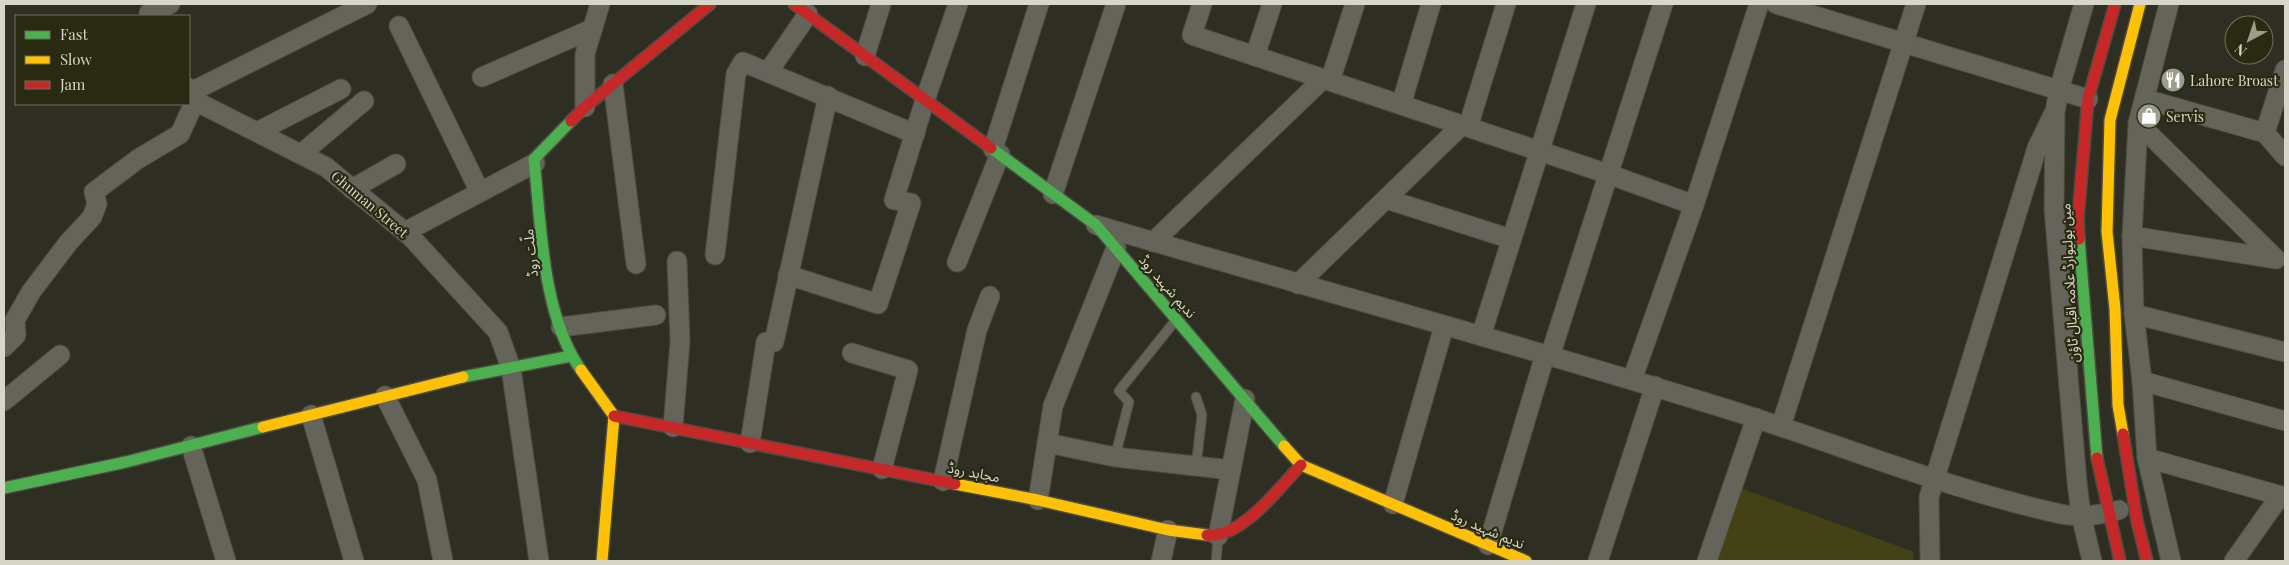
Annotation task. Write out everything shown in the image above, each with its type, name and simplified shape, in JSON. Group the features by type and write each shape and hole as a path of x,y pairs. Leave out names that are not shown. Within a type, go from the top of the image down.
{"street":[{"path":"148,11 170,4"},
{"path":"192,94 367,4"},
{"path":"585,107 585,54 600,4"},
{"path":"405,232 534,163 534,159 585,107 710,4"},
{"path":"865,56 881,4"},
{"path":"788,276 878,304 911,203 894,200 925,100 958,4"},
{"path":"957,262 996,152 1039,4"},
{"path":"1053,194 1116,4"},
{"path":"1202,4 1192,35 1608,174 1694,205"},
{"path":"1255,56 1272,4"},
{"path":"1153,242 1326,80 1355,4"},
{"path":"1401,105 1432,4"},
{"path":"1298,284 1465,126 1506,4"},
{"path":"1481,336 1586,4"},
{"path":"1488,545 1663,4"},
{"path":"1632,380 1694,205 1759,4"},
{"path":"1776,4 2088,99"},
{"path":"1781,426 1916,4"},
{"path":"2084,4 2059,90 2055,112 2054,209 2081,516 2092,561"},
{"name":"مین بولیوارڈ علامہ اقبال ٹاؤن","path":"2115,4 2088,99 2078,218 2085,328 2097,462 2120,561"},
{"path":"2140,4 2110,120 2107,232 2115,309 2118,405 2134,505 2148,561"},
{"path":"2168,4 2146,99 2138,123 2132,236 2134,314 2142,382 2147,458 2171,561"},
{"path":"768,72 799,7"},
{"name":"ندیم شہید روڈ","path":"799,7 1096,225 1301,465 1526,561"},
{"path":"399,26 480,192"},
{"path":"482,77 592,29"},
{"path":"715,255 736,74 743,62 915,134"},
{"path":"2265,133 2285,70"},
{"path":"613,84 636,264"},
{"path":"257,132 341,89"},
{"name":"Ghuman Street","path":"192,94 257,132 326,167 405,232 498,332 511,368 538,561"},
{"path":"750,443 766,342 774,342 828,96"},
{"path":"2146,99 2265,133 2285,156"},
{"path":"301,154 364,101"},
{"path":"4,347 16,335 15,320 31,292 68,243 92,218 97,204 94,192 138,159 180,134 189,105"},
{"path":"1930,561 1929,497 2037,148 2055,112"},
{"path":"2138,123 2280,262"},
{"name":"ملّت روڈ","path":"534,163 549,294 571,356 614,416"},
{"path":"352,189 396,164"},
{"path":"1386,199 1511,239"},
{"path":"1096,225 1654,386 1781,426 1935,479 2064,515 2081,516 2108,513 2134,505"},
{"path":"2132,236 2280,262"},
{"path":"1038,500 1053,406 1116,248"},
{"path":"672,427 680,342 677,261"},
{"path":"943,481 977,330 990,296"},
{"path":"2134,314 2285,352"},
{"path":"561,327 656,315"},
{"path":"1393,504 1444,326"},
{"path":"852,353 908,370 882,469"},
{"path":"4,401 60,355"},
{"path":"4,488 126,462 446,380 571,356"},
{"path":"2142,382 2285,421"},
{"path":"1598,561 1654,386"},
{"path":"385,396 427,480 443,561"},
{"path":"1218,536 1245,399"},
{"path":"311,415 354,561"},
{"path":"602,561 614,416"},
{"name":"مجاہد روڈ","path":"614,416 1038,500 1168,530 1218,536"},
{"path":"1707,561 1756,418"},
{"path":"1047,443 1115,457 1231,470"},
{"path":"191,446 226,561"},
{"path":"2147,458 2283,496 2234,561"},
{"path":"1218,536 1253,516 1301,465"},
{"path":"1161,561 1168,530"}],"lane":[{"path":"1115,457 1129,402 1119,390 1176,319"},
{"path":"1196,397 1202,415 1196,466"},
{"path":"1216,561 1218,536"}],"shaded area":[{"path":"1738,487 1914,552 1913,561 1708,561"}],"traffic: fast":[{"path":"571,121 534,159 542,240 551,296 558,323 568,348 581,370"},
{"path":"991,148 1096,225 1284,446"},
{"path":"2079,239 2097,458"},
{"path":"463,377 571,356"},
{"path":"4,488 126,462 263,427"}],"traffic: slow":[{"path":"2123,434 2118,405 2115,309 2107,232 2110,120 2140,4"},
{"path":"581,370 614,416 602,561"},
{"path":"263,427 463,377"},
{"path":"1284,446 1301,465 1526,561"},
{"path":"955,484 1038,500 1168,530 1207,535"}],"traffic: jam":[{"path":"571,121 585,107 710,4"},
{"path":"794,4 991,148"},
{"path":"2079,239 2078,218 2088,99 2115,4"},
{"path":"614,416 955,484"},
{"path":"2123,434 2137,521 2147,561"},
{"path":"2097,458 2120,561"},
{"path":"1207,535 1220,534 1246,521 1271,498 1301,465"}],"place":[{"name":"Lahore Broast","path":"2173,80"},
{"name":"Servis","path":"2149,116"}]}
